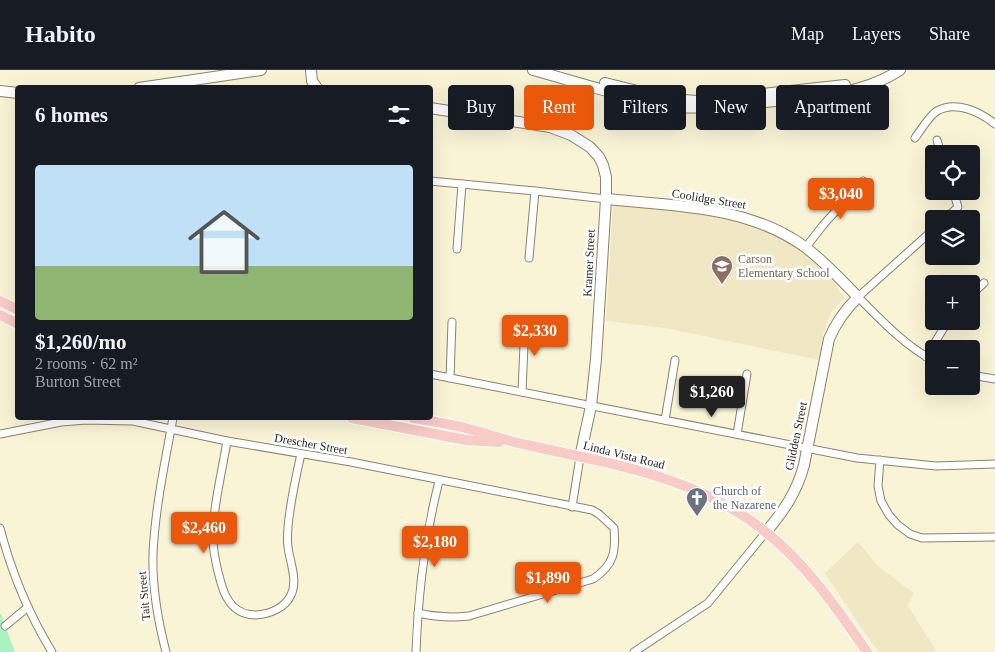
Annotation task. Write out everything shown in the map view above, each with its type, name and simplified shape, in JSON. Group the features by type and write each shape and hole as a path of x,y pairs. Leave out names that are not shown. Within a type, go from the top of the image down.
{"main road":[{"path":"0,301 15,308"},
{"path":"0,315 15,322"},
{"name":"Linda Vista Road","path":"362,420 466,440 516,443"},
{"name":"Linda Vista Road","path":"424,420 468,428 516,443 640,470 686,486 727,506 766,532 798,561 820,587 867,652"}],"street":[{"path":"183,70 185,84 261,70"},
{"path":"311,70 312,81 315,85"},
{"path":"533,70 632,98 690,108 733,106 832,94 854,89 892,75 900,70"},
{"path":"559,70 663,98 697,101 842,86 886,70"},
{"path":"0,91 15,93"},
{"path":"915,138 936,111 949,106 958,106 975,112 995,124"},
{"name":"Kramer Street","path":"433,108 550,126 571,135 590,147 603,165 606,177 606,199 596,359 591,406 572,507"},
{"path":"937,140 938,145"},
{"name":"Coolidge Street","path":"433,181 535,190 726,212 750,218 774,228 806,247 899,338 925,356"},
{"path":"806,247 863,181"},
{"path":"457,249 462,184"},
{"path":"529,258 535,190"},
{"name":"Glidden Street","path":"634,652 645,649 708,603 782,512 796,491 802,474 829,339 834,325 843,312 858,297 925,237"},
{"path":"980,286 984,282"},
{"path":"522,392 525,321"},
{"path":"450,378 452,322"},
{"path":"665,420 675,360"},
{"path":"737,434 747,374"},
{"path":"433,375 857,458 936,466 995,464"},
{"path":"980,376 995,379"},
{"name":"Drescher Street","path":"0,434 61,422 86,420 133,421 170,430 592,510 600,514 614,528 615,548 611,562 593,579 469,616 437,618 418,614"},
{"name":"Tait Street","path":"166,652 159,622 153,554 157,513 172,420"},
{"path":"228,440 214,522 213,541 216,564 224,594 233,607 249,614 271,613 283,606 291,595 295,581 287,545 288,527 301,454"},
{"path":"880,460 878,486 881,501 889,515 910,534 922,538 995,537"},
{"path":"416,652 418,614 431,519 439,481"},
{"path":"0,528 13,570 28,607 40,633 52,652"},
{"path":"5,626 28,607"}],"shaded area":[{"name":"Carson Elementary School","path":"613,204 639,205 743,218 796,244 827,273 845,298 831,312 823,334 819,360 665,328 606,321"},
{"path":"858,542 879,567 914,593 908,606 937,652 879,652 860,626 825,573"}],"green space":[{"path":"1,614 15,652 0,652"}],"place":[{"name":"Carson Elementary School","path":"722,285"},
{"name":"Church of the Nazarene","path":"697,517"}]}
